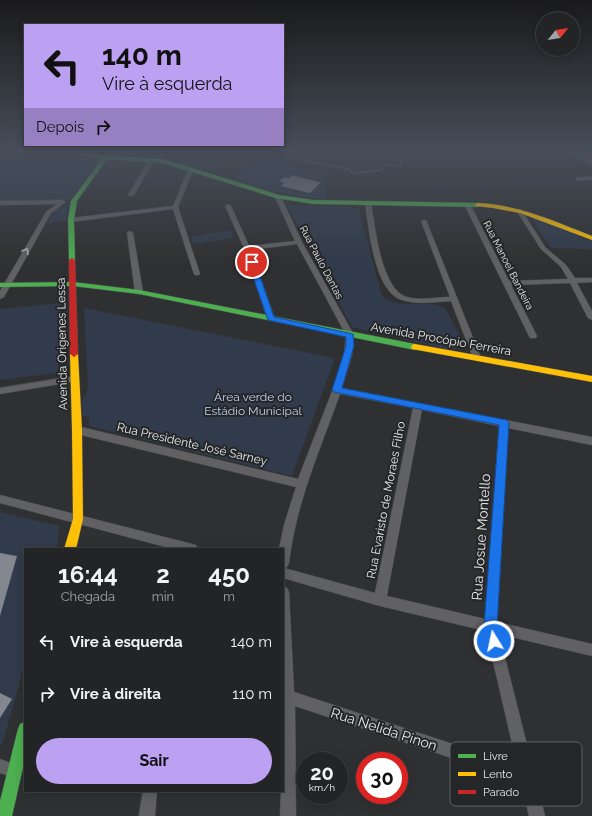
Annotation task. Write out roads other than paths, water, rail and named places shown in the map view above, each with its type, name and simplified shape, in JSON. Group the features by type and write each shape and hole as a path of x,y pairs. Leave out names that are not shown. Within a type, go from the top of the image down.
{"main road":[{"name":"Avenida Origenes Lessa","path":"70,548 78,519 71,220 74,201 83,188"},
{"path":"248,188 278,197 313,202 499,204 519,210 592,238"},
{"name":"Avenida Procópio Ferreira","path":"3,285 73,284 139,292 350,336 592,379"},
{"path":"4,816 24,733"}],"street":[{"path":"131,195 135,188"},
{"path":"183,188 175,207 197,274"},
{"name":"Rua Paulo Dantas","path":"278,197 299,242 350,336"},
{"path":"0,203 74,201"},
{"path":"0,297 3,285 49,212 63,202"},
{"path":"368,203 384,277 391,291 398,296 410,300 453,299"},
{"name":"Rua Manoel Bandeira","path":"467,204 533,336"},
{"path":"228,206 247,248 271,319"},
{"path":"71,220 175,207"},
{"path":"519,210 543,248 564,266 592,318"},
{"path":"424,221 477,358"},
{"path":"130,233 139,292"},
{"path":"247,248 299,242"},
{"path":"507,283 592,280"},
{"path":"284,557 289,526 302,484 337,390 350,346 350,336"},
{"path":"0,391 74,379"},
{"path":"337,390 592,441"},
{"name":"Rua Evaristo de Moraes Filho","path":"380,600 418,406"},
{"name":"Rua Josue Montello","path":"504,423 491,626 518,742"},
{"name":"Rua Presidente José Sarney","path":"77,430 302,484"},
{"path":"0,499 185,548"},
{"path":"284,573 380,600 592,650"},
{"path":"284,613 288,697 288,816"},
{"name":"Rua Nelida Pinon","path":"288,697 450,751"},
{"path":"0,766 14,771"},
{"path":"147,816 150,792"},
{"name":"Rua Josue Montello","path":"534,806 537,816"}],"park label":[{"name":"Área verde do Estádio Municipal","path":"253,404"}]}
